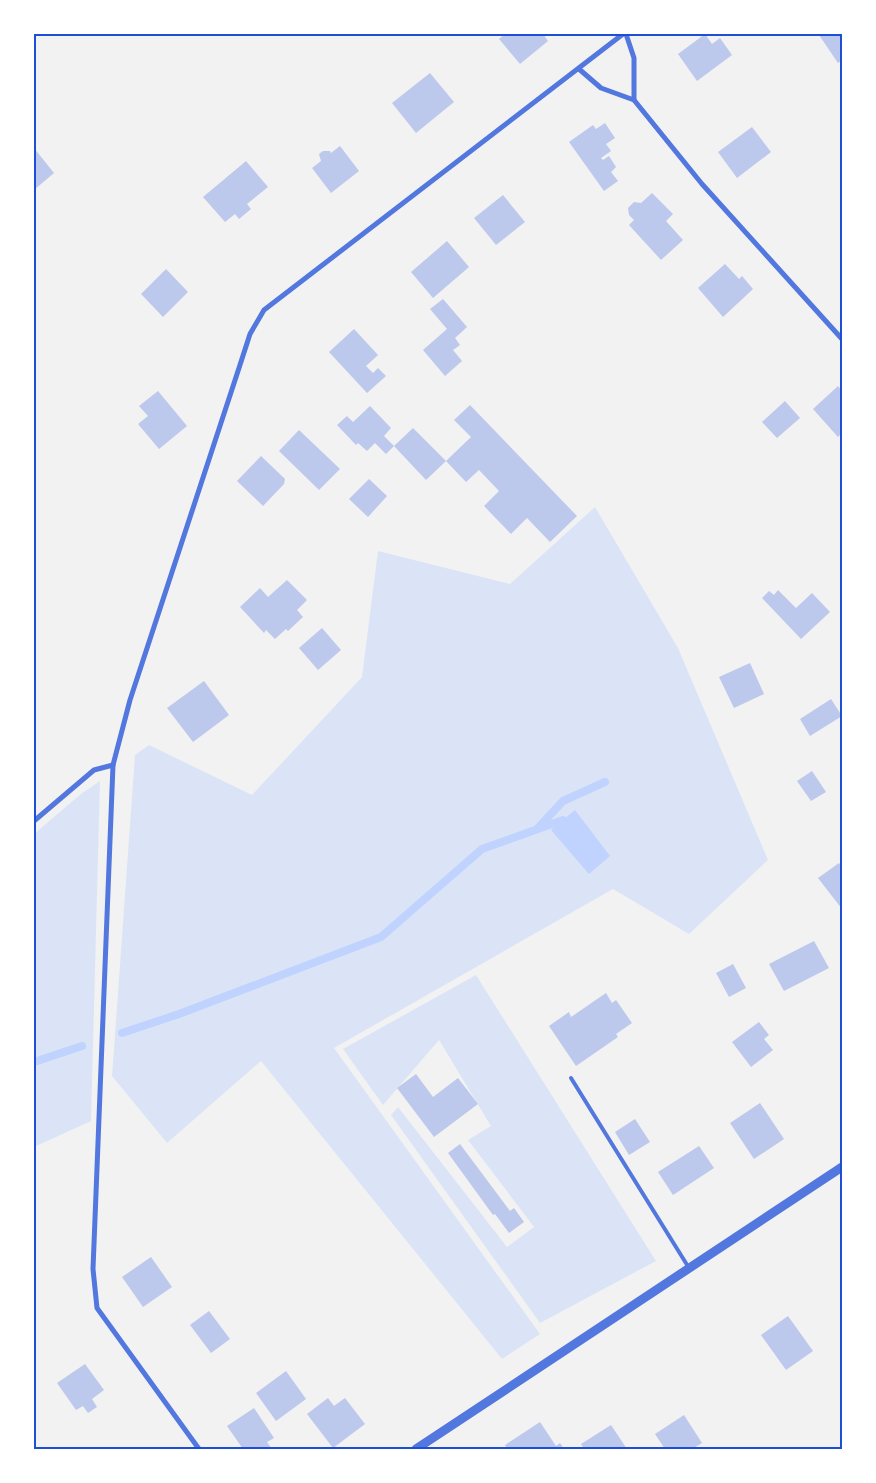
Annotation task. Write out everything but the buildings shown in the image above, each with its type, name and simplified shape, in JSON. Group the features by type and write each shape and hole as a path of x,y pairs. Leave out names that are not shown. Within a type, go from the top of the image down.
{"street":[{"path":"199,1449 97,1308 93,1269 113,765 130,700 250,334 264,310 625,34 634,58 634,100"},
{"path":"580,69 601,88 634,100 702,184 842,339"},
{"path":"34,821 94,770 113,765"},
{"path":"416,1449 842,1167"}],"lane":[{"path":"571,1078 689,1268"}],"shaded area":[{"path":"595,507 678,648 768,860 689,934 613,889 334,1048 540,1334 502,1359 261,1061 167,1143 112,1076 135,755 149,745 252,795 362,677 378,551 510,584"},
{"path":"100,781 91,1121 34,1147 34,834 81,794"},
{"path":"476,975 656,1261 540,1323 391,1115 398,1107 507,1247 534,1227 468,1140 491,1126 439,1040 383,1105 343,1049"}],"water":[{"path":"575,810 610,856 589,874 551,830"}],"waterway":[{"path":"538,828 563,801 605,782"},
{"path":"122,1033 179,1014 381,937 482,849 563,820"},
{"path":"34,1062 82,1046"}]}
